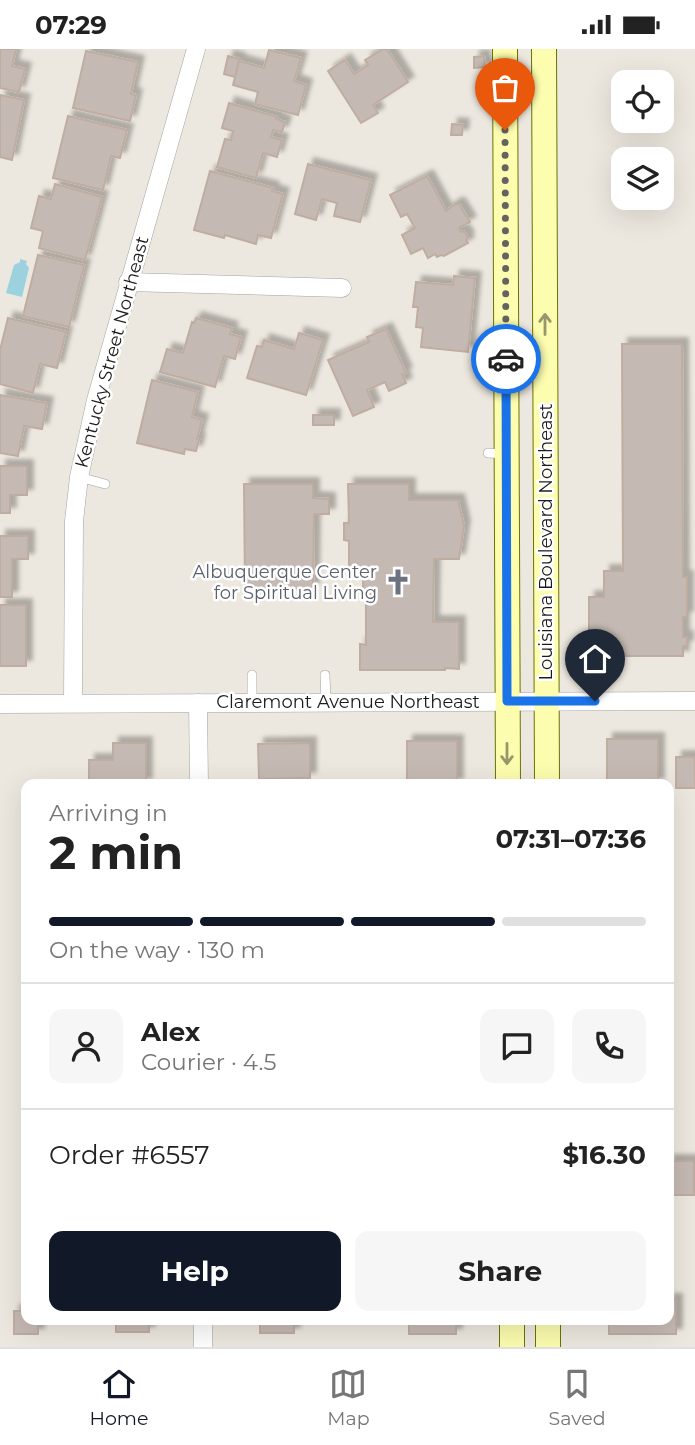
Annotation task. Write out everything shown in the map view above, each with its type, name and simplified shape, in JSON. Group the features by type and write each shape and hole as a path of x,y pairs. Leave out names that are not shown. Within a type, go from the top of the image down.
{"main road":[{"path":"505,49 497,453 508,779"},
{"name":"Louisiana Boulevard Northeast","path":"544,49 547,779"},
{"path":"512,1325 512,1347"},
{"path":"548,1325 548,1347"}],"street":[{"name":"Kentucky Street Northeast","path":"73,703 74,521 79,477 96,400 128,282 196,49"},
{"path":"128,282 342,288"},
{"name":"Claremont Avenue Northeast","path":"0,704 695,701"},
{"path":"198,703 199,779"},
{"path":"203,1325 204,1347"}],"lane":[{"path":"79,477 105,484"},
{"path":"251,675 252,703"},
{"path":"325,675 326,702"}],"water":[{"path":"20,259 27,261 29,268 22,297 6,293 14,265 20,262"}],"building":[{"path":"0,49 16,49 12,66 25,69 19,92 0,88"},
{"path":"387,49 408,82 373,105 378,113 361,123 328,71 345,60 354,74 368,65 365,60"},
{"path":"269,50 301,58 294,81 306,85 298,115 255,104 258,92 233,85 239,61 264,68"},
{"path":"86,51 138,62 131,94 136,95 130,121 73,108"},
{"path":"228,56 239,59 235,77 224,74"},
{"path":"484,56 485,67 474,68 474,57"},
{"path":"0,95 24,100 12,160 0,157"},
{"path":"229,103 277,117 276,119 285,122 282,132 273,130 271,137 282,140 277,157 263,153 256,178 217,167 225,139 231,140 233,131 222,128"},
{"path":"68,116 127,130 120,158 111,156 103,190 53,178"},
{"path":"452,124 463,125 462,135 451,135"},
{"path":"308,164 371,180 360,222 334,216 337,203 322,199 316,220 295,214"},
{"path":"210,171 273,188 272,191 283,194 271,238 258,235 256,244 194,230"},
{"path":"427,176 446,211 459,204 470,222 459,228 461,232 464,231 468,243 444,256 437,257 435,254 428,258 423,248 411,254 402,235 415,228 407,214 401,217 390,195"},
{"path":"55,184 102,197 85,260 39,248 43,231 31,228 39,196 51,199"},
{"path":"38,255 84,265 69,327 23,316"},
{"path":"454,276 475,278 468,352 421,347 423,328 416,327 418,307 413,307 416,282 453,285"},
{"path":"8,318 66,332 57,368 40,364 33,393 0,384 0,350"},
{"path":"196,318 232,328 230,334 241,337 235,359 224,356 215,387 160,372 167,349 183,353 192,322 194,323"},
{"path":"386,329 406,373 402,374 406,383 389,391 385,382 367,390 374,407 353,416 328,360 369,342 367,337"},
{"path":"299,333 323,340 306,395 247,378 257,346 262,347 264,340 294,349"},
{"path":"622,344 682,344 683,577 687,577 687,617 683,617 683,637 687,637 687,646 683,646 683,656 589,656 589,597 604,597 604,571 623,571"},
{"path":"152,380 198,392 192,417 202,420 196,451 185,449 184,454 137,443"},
{"path":"0,395 47,403 42,429 24,426 18,456 0,453"},
{"path":"313,415 334,415 334,425 313,425"},
{"path":"0,466 27,466 27,495 10,495 10,513 0,513"},
{"path":"244,484 313,484 313,498 329,499 329,514 314,514 313,589 245,588"},
{"name":"Albuquerque Center for Spiritual Living","path":"348,484 409,484 409,500 458,500 464,526 459,559 434,559 433,622 459,622 459,669 360,670 360,644 366,645 366,591 363,591 363,573 349,573 349,541 344,540 344,523 349,523"},
{"path":"0,536 28,536 28,559 12,559 12,597 0,597"},
{"path":"0,605 26,605 26,666 0,666"},
{"path":"607,739 658,739 658,779 607,779"},
{"path":"407,741 457,741 457,779 407,779"},
{"path":"113,743 146,743 146,779 89,779 89,760 113,760"},
{"path":"310,743 310,778 259,779 258,744"},
{"path":"676,757 695,757 695,788 676,788"},
{"path":"674,1161 694,1161 694,1195 674,1195"},
{"path":"676,1300 676,1334 609,1334 609,1325 674,1325"},
{"path":"14,1311 21,1311 21,1325 38,1325 38,1334 14,1334"},
{"path":"116,1325 149,1325 149,1332 116,1332"},
{"path":"260,1325 294,1325 294,1333 260,1333"},
{"path":"409,1325 456,1325 456,1334 409,1334"}],"way so far":[{"path":"505,130 506,359"}],"place":[{"name":"Albuquerque Center for Spiritual Living","path":"398,582"}],"route":[{"path":"506,359 507,701 595,701"}]}
